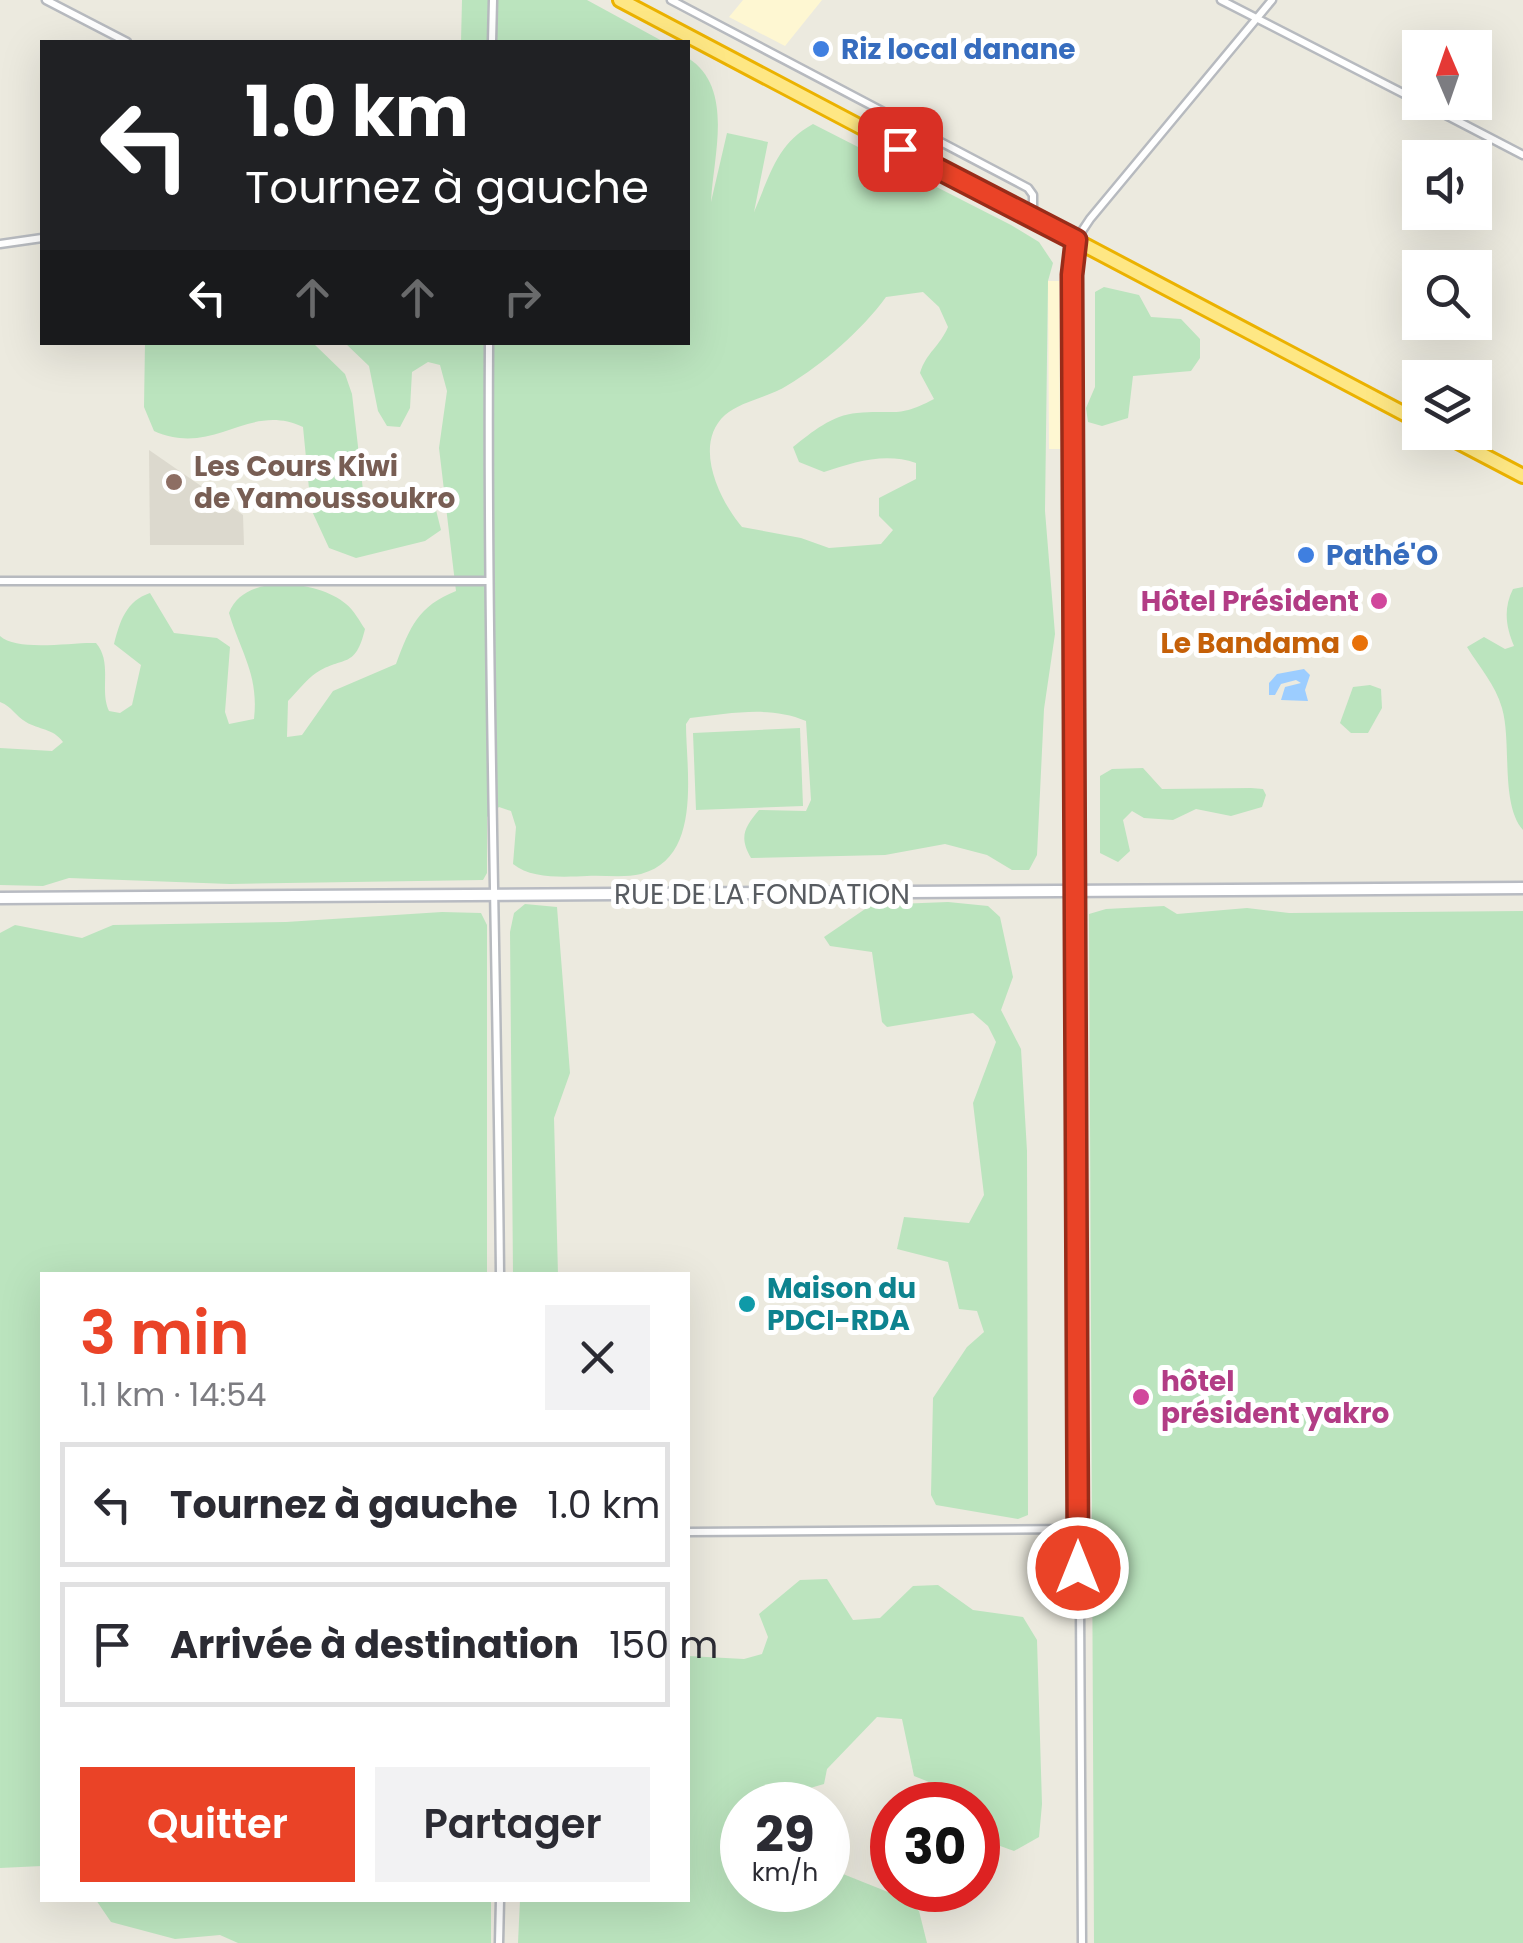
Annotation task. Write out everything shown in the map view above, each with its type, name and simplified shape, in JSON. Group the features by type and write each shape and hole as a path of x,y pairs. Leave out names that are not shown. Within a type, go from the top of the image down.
{"highway":[{"path":"620,0 1402,412"},
{"path":"1473,450 1523,476"}],"street":[{"path":"46,0 123,40"},
{"path":"492,40 493,0"},
{"path":"671,0 1028,188 1034,196 1033,219"},
{"path":"1221,0 1402,93"},
{"path":"1082,1943 1072,275 1076,240 1272,0"},
{"path":"1455,120 1523,155"},
{"path":"0,244 40,238"},
{"path":"489,345 487,582 497,895 500,1272"},
{"path":"0,581 487,582"},
{"name":"RUE DE LA FONDATION","path":"0,898 1523,888"},
{"path":"690,1532 1078,1529"},
{"path":"499,1943 500,1902"}],"shaded area":[{"path":"743,0 822,0 785,46 729,17"},
{"path":"1048,281 1059,281 1060,449 1049,449"},
{"name":"Les Cours Kiwi de Yamoussoukro","path":"149,450 243,515 244,545 150,545"}],"green space":[{"path":"462,0 587,0 660,40 461,40"},
{"path":"690,60 703,71 716,105 717,144 711,202 727,133 768,142 754,212 782,151 813,124 1039,242 1053,263 1048,281 1045,511 1055,634 1044,709 1037,855 1029,870 1012,870 987,855 945,844 885,855 751,858 745,833 759,810 806,811 811,800 806,721 778,713 749,712 690,718 686,724 688,787 682,832 661,865 641,874 558,877 520,869 513,864 516,827 511,811 499,807 487,817 487,873 483,880 230,884 69,878 43,886 0,885 0,748 52,751 63,742 0,702 0,636 32,645 96,643 104,659 106,703 109,711 120,713 132,705 141,665 114,644 130,607 150,593 174,633 217,638 230,647 225,712 229,724 254,719 251,677 229,613 237,600 265,586 300,585 318,590 346,604 365,629 352,656 316,673 288,701 287,737 302,735 333,691 396,664 417,619 456,591 439,448 447,391 440,365 428,362 412,372 410,408 400,427 387,426 378,411 369,366 347,345 690,345","holes":["923,292 939,307 948,327 920,373 934,399 903,411 839,417 793,447 799,462 824,472 881,458 916,463 916,479 879,498 879,516 893,530 881,544 829,548 801,538 742,527 718,488 710,457 715,427 725,415 781,389 815,367 854,334 886,297"]},
{"path":"1104,287 1139,295 1151,317 1181,319 1200,339 1200,358 1191,371 1133,376 1128,418 1102,426 1088,422 1086,408 1095,387 1095,292"},
{"path":"145,345 315,345 345,374 352,394 364,499 387,501 412,496 436,510 441,530 425,541 356,558 329,548 311,509 303,427 265,420 213,435 176,438 154,431 144,407"},
{"path":"1523,587 1523,830 1511,805 1502,708 1467,647 1484,637 1505,649 1514,646 1508,604 1513,589"},
{"path":"1370,685 1381,689 1382,708 1368,733 1351,733 1340,723 1353,687"},
{"path":"800,728 803,806 696,810 693,733"},
{"path":"1143,768 1162,789 1251,788 1263,789 1266,795 1262,807 1231,816 1196,809 1173,820 1144,818 1132,811 1123,820 1130,851 1118,862 1100,853 1100,776 1112,769"},
{"path":"948,902 988,906 1000,917 1013,977 1001,1010 1021,1049 1027,1151 1028,1515 1018,1519 936,1505 931,1495 933,1398 967,1347 984,1332 977,1311 959,1309 948,1262 897,1249 904,1217 969,1223 984,1195 973,1103 996,1042 988,1026 973,1013 887,1027 882,1022 872,952 830,946 824,937 871,905"},
{"path":"525,904 557,907 570,1073 554,1118 558,1272 513,1272 510,932 514,913"},
{"path":"1164,906 1177,914 1247,908 1289,913 1523,911 1523,1943 1094,1943 1089,914 1106,909"},
{"path":"481,913 487,925 487,1272 40,1272 40,1866 0,1868 0,933 15,925 82,938 113,925"},
{"path":"827,1579 853,1620 880,1618 913,1586 938,1585 973,1610 1023,1617 1037,1640 1042,1804 1039,1837 1014,1851 1000,1846 1000,1782 929,1782 914,1776 902,1719 877,1717 827,1769 824,1782 720,1782 720,1912 850,1912 850,1877 870,1885 870,1912 919,1912 927,1943 518,1943 520,1902 690,1902 690,1656 744,1659 762,1654 768,1637 759,1614 800,1580"},
{"path":"97,1902 491,1902 491,1943 238,1943 220,1935 175,1939 111,1922"}],"water":[{"path":"1304,669 1310,675 1305,690 1308,701 1281,700 1285,687 1301,683 1296,680 1281,684 1275,695 1269,695 1269,683 1277,674"}],"place":[{"name":"Riz local danane","path":"821,49"},
{"name":"Les Cours Kiwi de Yamoussoukro","path":"174,482"},
{"name":"Pathé'O","path":"1306,555"},
{"name":"Hôtel Président","path":"1379,601"},
{"name":"Le Bandama","path":"1360,643"},
{"name":"Maison du PDCI-RDA","path":"747,1304"},
{"name":"hôtel président yakro","path":"1141,1397"}],"route":[{"path":"900,149 1076,240 1072,275 1078,1568"}]}
